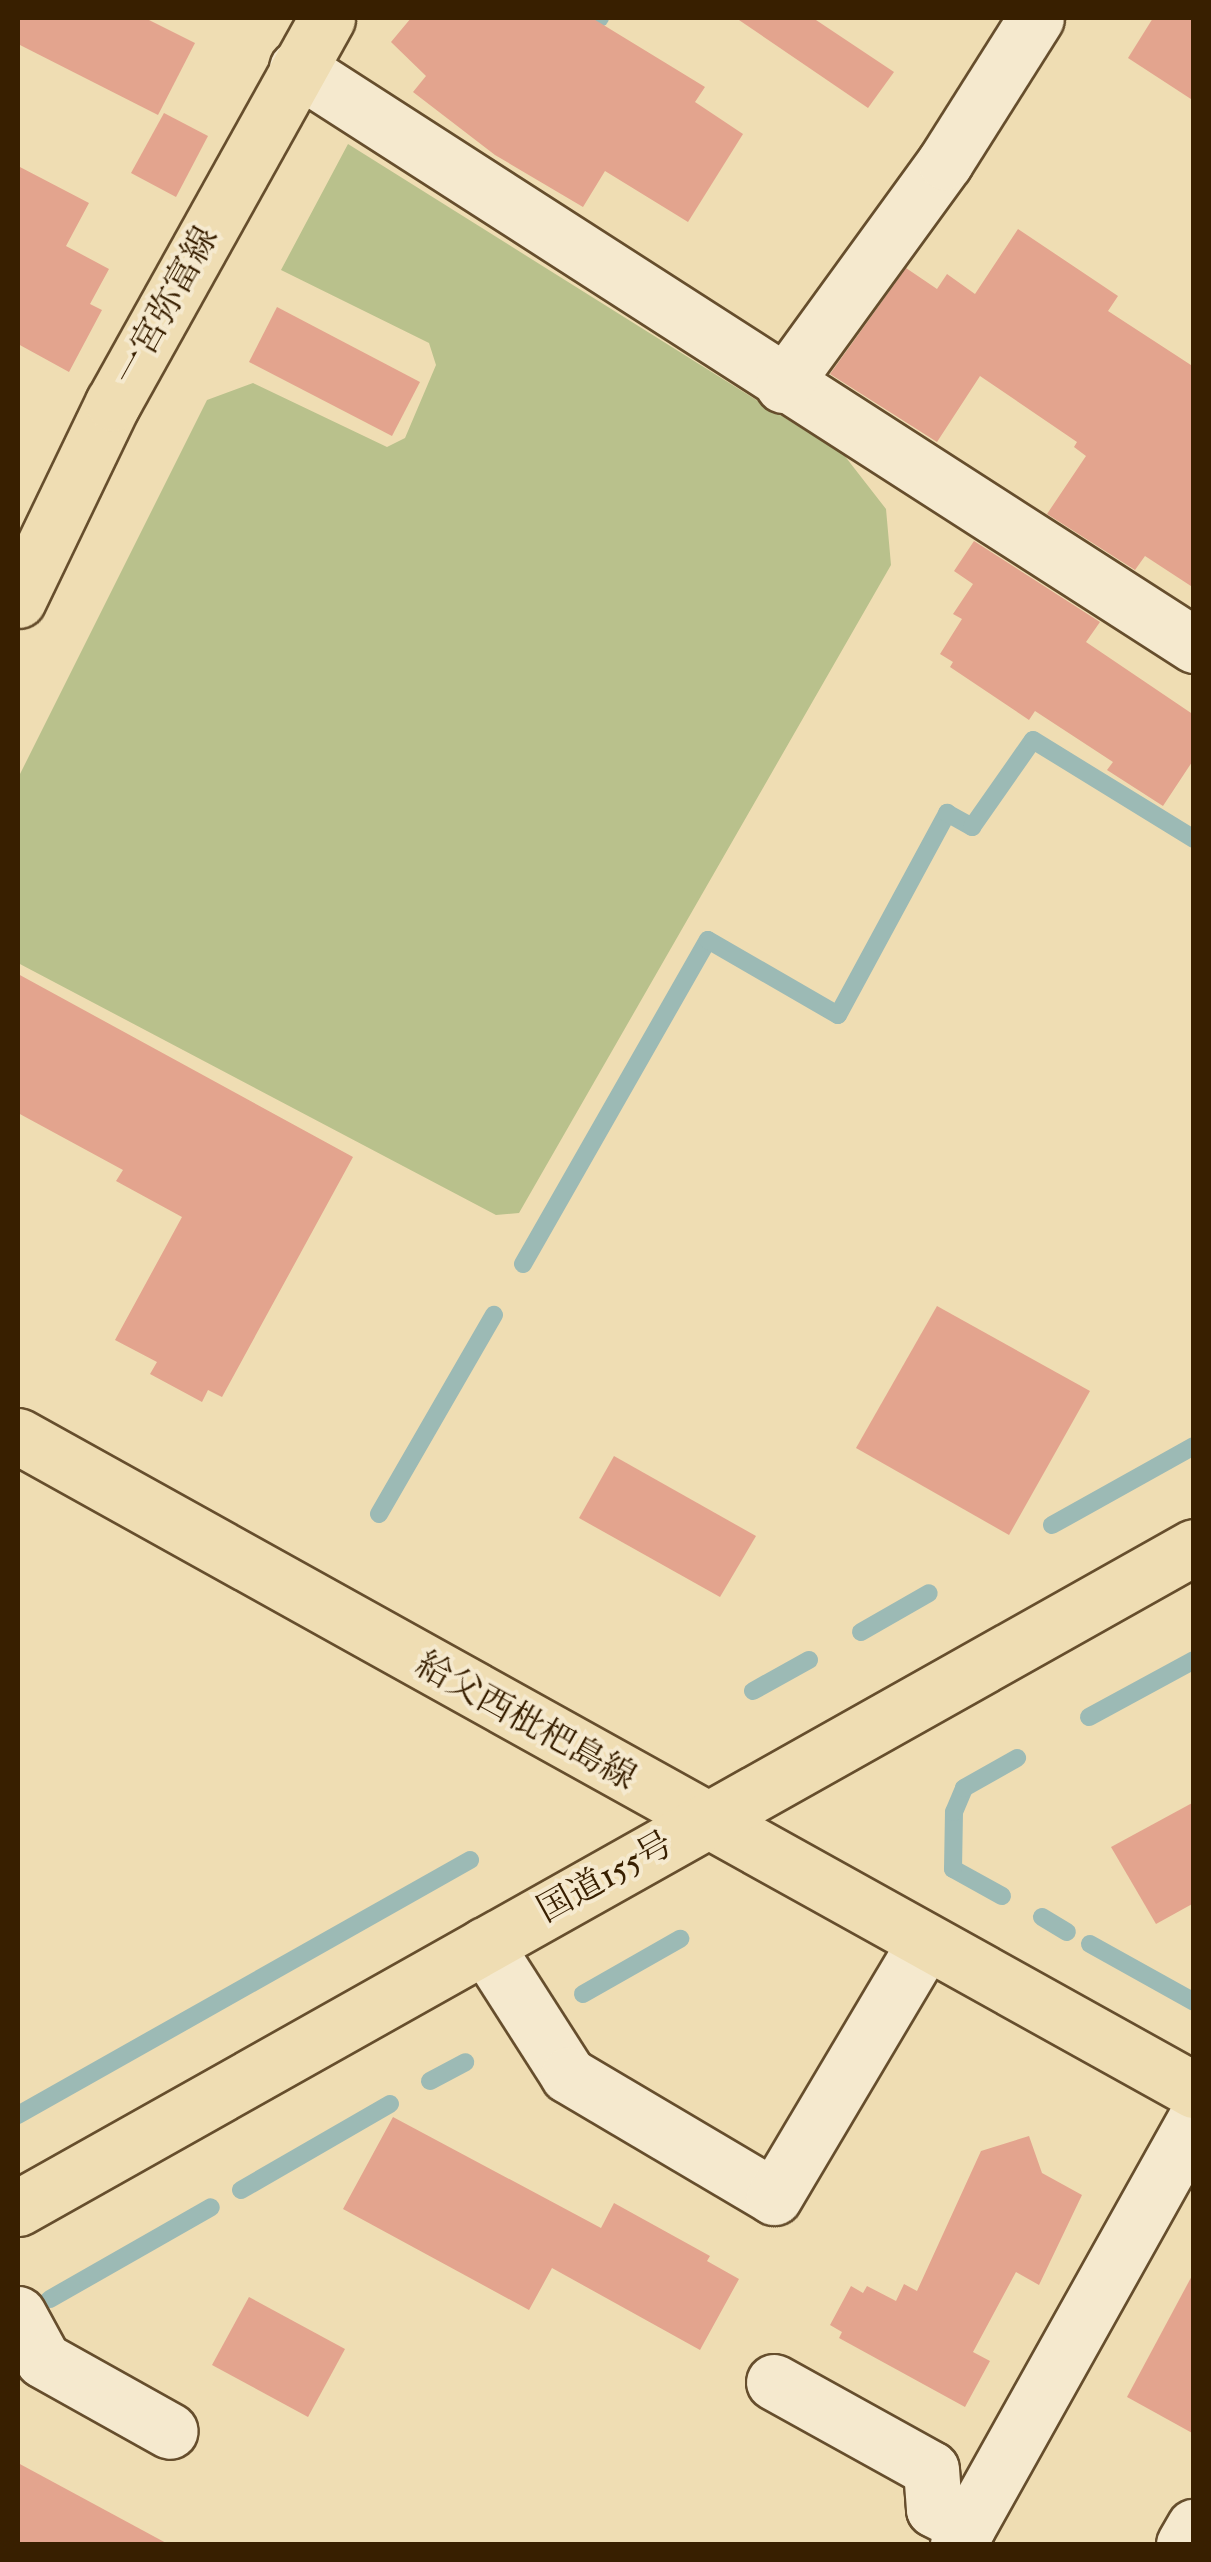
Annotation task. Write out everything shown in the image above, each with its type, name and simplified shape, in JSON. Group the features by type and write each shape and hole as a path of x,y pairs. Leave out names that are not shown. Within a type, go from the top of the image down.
{"main road":[{"name":"一宮弥富線","path":"18,600 30,543 113,404 327,18"},
{"name":"給父西枇杷島線","path":"18,1436 705,1822 1194,2090"},
{"name":"国道155号","path":"18,2208 1194,1548"}],"street":[{"path":"782,385 944,162 1036,18"},
{"path":"297,68 782,385 1194,644"},
{"path":"486,1945 568,2075 774,2198 925,1943"},
{"path":"774,2382 932,2469 934,2508 963,2535 1194,2122"},
{"path":"18,2314 43,2360 170,2431"},
{"path":"1184,2544 1194,2527"}],"green space":[{"path":"348,144 844,455 886,509 891,565 519,1213 496,1215 18,963 18,778 207,400 253,383 387,447 405,438 436,365 429,343 281,270"}],"building":[{"path":"18,18 145,18 195,43 158,115 18,44"},
{"path":"411,18 592,18 705,87 695,102 743,134 688,222 605,171 583,207 495,155 413,92 426,76 391,42"},
{"path":"736,18 813,18 894,72 868,108"},
{"path":"1153,18 1194,18 1194,101 1128,58"},
{"path":"164,113 208,136 176,197 131,173"},
{"path":"18,166 89,203 66,246 109,269 90,304 102,310 69,372 18,344"},
{"path":"1018,229 1118,296 1108,311 1194,367 1194,588 1145,556 1135,570 1047,514 1086,456 1074,447 1077,442 980,376 937,442 830,374 906,268 937,289 947,274 975,294"},
{"path":"277,307 420,382 392,436 249,362"},
{"path":"974,541 1100,622 1086,642 1194,715 1194,759 1163,806 1107,770 1113,762 1035,711 1029,720 950,667 953,662 940,654 962,619 953,614 973,584 954,571"},
{"path":"18,974 353,1157 222,1397 208,1390 202,1402 150,1374 157,1362 115,1340 182,1217 116,1181 123,1170 18,1113"},
{"path":"937,1306 1090,1391 1009,1535 856,1448"},
{"path":"614,1456 756,1536 720,1597 579,1518"},
{"path":"1194,1802 1194,1903 1156,1924 1111,1847"},
{"path":"393,2117 601,2228 614,2203 710,2256 707,2261 739,2279 700,2350 552,2268 529,2310 343,2209"},
{"path":"1029,2136 1042,2173 1082,2195 1039,2285 1016,2272 973,2352 990,2361 965,2407 839,2338 842,2332 830,2325 851,2286 863,2293 867,2286 896,2301 904,2284 917,2291 981,2151"},
{"path":"1194,2272 1194,2434 1127,2397"},
{"path":"249,2297 345,2349 308,2417 212,2365"},
{"path":"18,2463 168,2544 18,2544"}],"waterway":[{"path":"523,1264 708,940 838,1015 947,813 972,827 1033,740 1194,839"},
{"path":"379,1514 494,1315"},
{"path":"1052,1525 1194,1446"},
{"path":"861,1632 929,1593"},
{"path":"753,1691 809,1660"},
{"path":"1089,1717 1194,1660"},
{"path":"1002,1896 953,1869 954,1812 964,1788 1017,1758"},
{"path":"18,2115 470,1860"},
{"path":"1042,1917 1067,1932"},
{"path":"583,1994 680,1939"},
{"path":"1090,1944 1194,2002"},
{"path":"430,2081 465,2062"},
{"path":"241,2190 390,2104"},
{"path":"50,2299 211,2207"}]}
